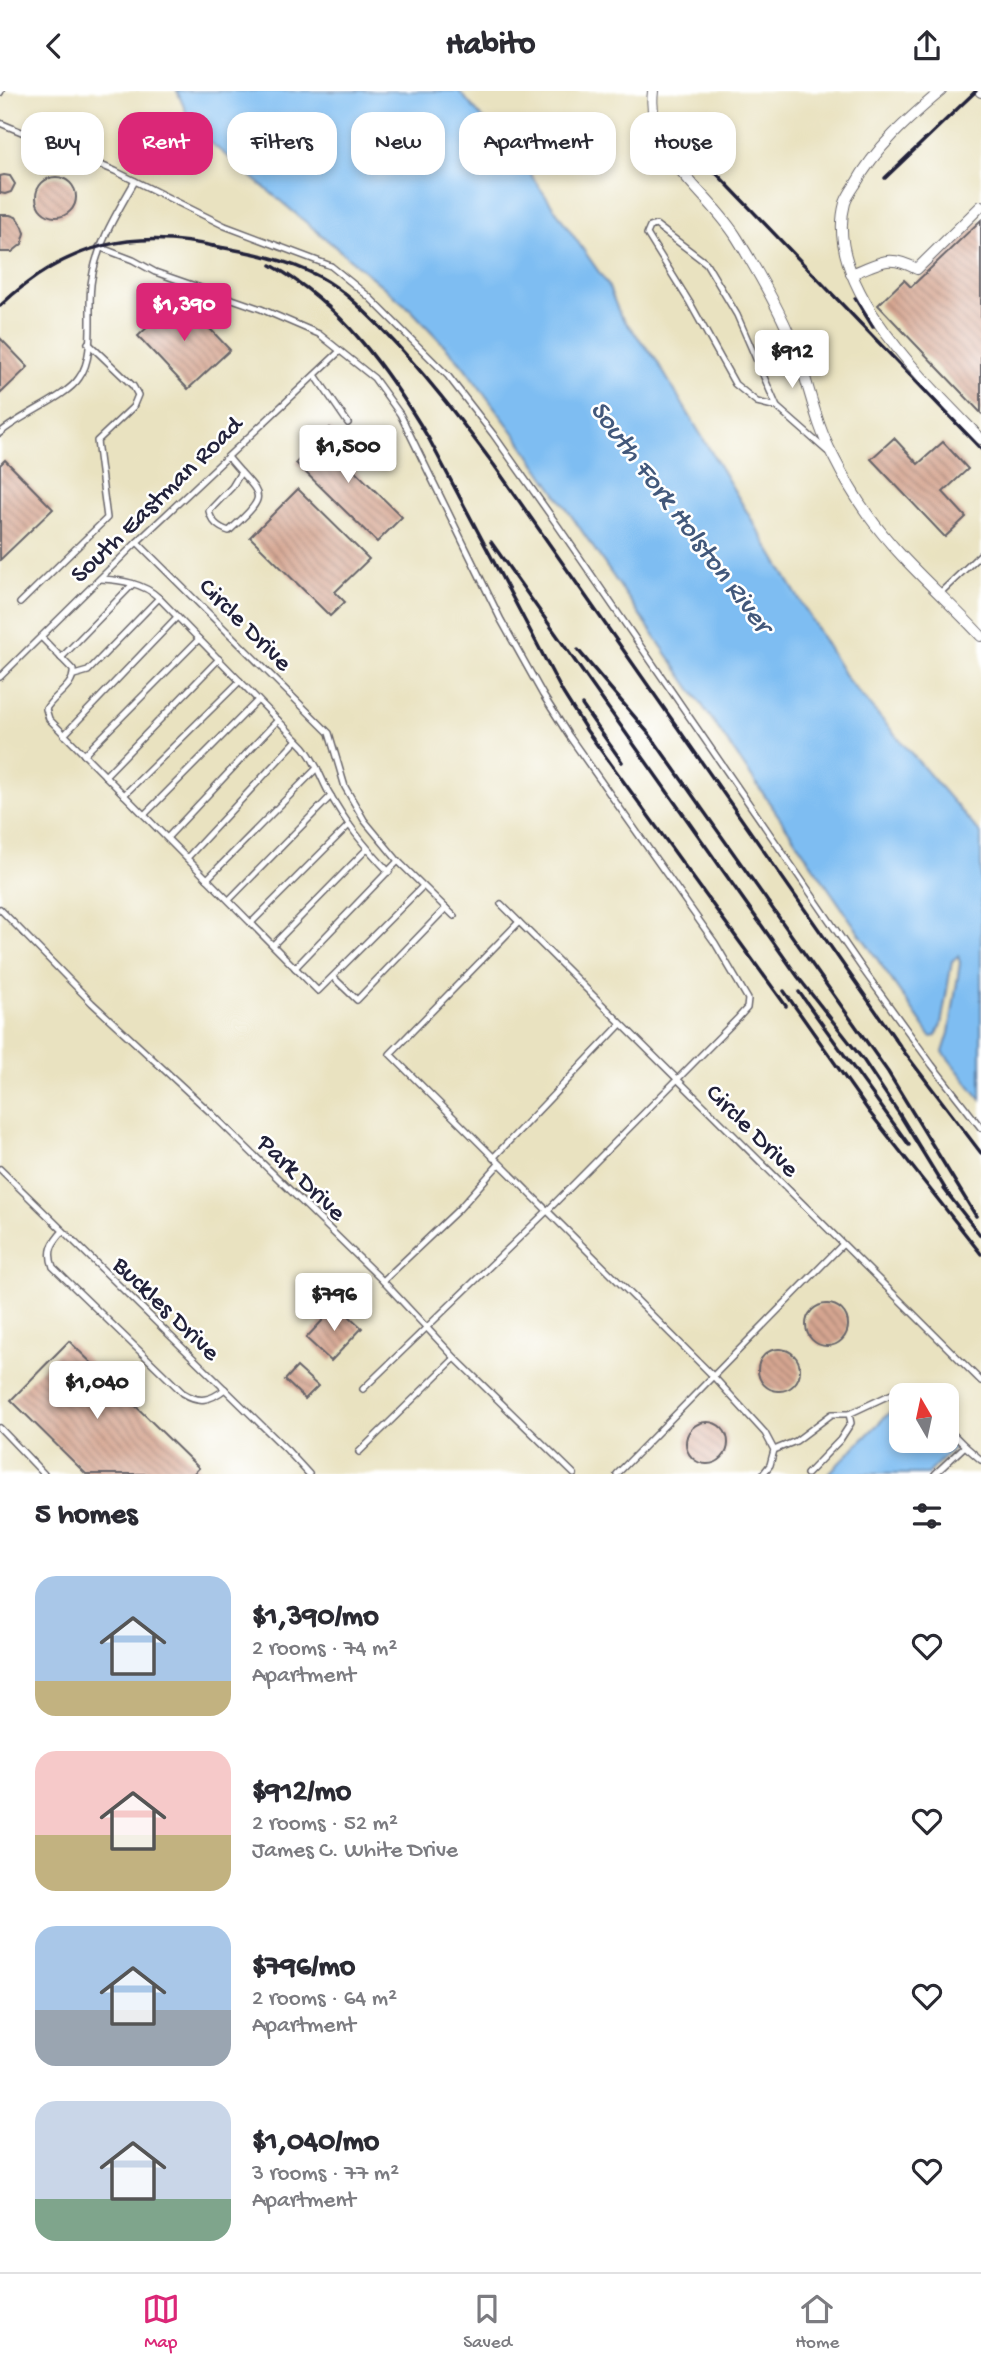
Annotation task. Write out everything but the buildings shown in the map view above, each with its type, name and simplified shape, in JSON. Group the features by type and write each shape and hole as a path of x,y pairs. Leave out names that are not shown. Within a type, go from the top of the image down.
{"street":[{"path":"653,91 652,115 657,134 667,152 735,235 780,315 832,455 868,515 895,547 981,636"},
{"path":"941,91 867,163 845,201 841,227 851,274 858,291 877,320 919,375 981,439"},
{"path":"851,274 890,259 901,260 917,269 981,206"}],"lane":[{"path":"0,123 135,181 225,226 331,266 368,296 448,376 558,526 864,971 981,1128"},
{"path":"0,433 73,386 81,377 89,343 91,279 99,247 135,181"},
{"path":"776,407 757,403 735,384 690,303 647,234 650,227 656,225 706,263 737,315 776,407 832,455"},
{"path":"99,247 155,272 261,309 319,334 374,377 400,414 501,620 543,695 715,943 748,999 747,1008 547,1210 363,1389"},
{"path":"20,603 107,518 97,440 133,407 138,395 133,386 89,343"},
{"name":"South Eastman Road","path":"0,677 137,542 340,351"},
{"path":"314,375 348,423"},
{"path":"228,457 256,488 259,498 257,506 229,531 222,529 210,517 209,510 232,487 241,472"},
{"name":"Circle Drive","path":"137,542 329,733 345,787 364,820 398,861"},
{"path":"940,593 981,554"},
{"path":"100,579 124,580 153,592 219,659 313,758 331,796 349,825 388,872"},
{"path":"61,658 133,584"},
{"path":"159,598 88,671 74,675 46,709 49,719 318,991 423,886"},
{"path":"64,735 177,617"},
{"path":"41,637 73,670 74,675"},
{"path":"84,755 199,639"},
{"path":"105,776 219,659"},
{"path":"124,795 240,681"},
{"path":"144,815 258,700"},
{"path":"167,838 278,720"},
{"path":"187,858 297,740"},
{"path":"207,879 317,768"},
{"path":"229,901 331,796"},
{"path":"251,923 349,825"},
{"path":"273,945 368,849"},
{"path":"296,968 398,861 454,916"},
{"name":"Circle Drive","path":"500,904 981,1381"},
{"path":"333,977 357,1000 446,908"},
{"name":"Park Drive","path":"0,909 92,1003 211,1114 383,1282 455,1358 574,1474"},
{"path":"519,922 390,1054 713,1376 765,1433 774,1450 770,1465 763,1474"},
{"path":"493,1158 621,1024"},
{"path":"383,1282 459,1209 499,1164"},
{"name":"Buckles Drive","path":"0,1169 309,1474"},
{"path":"63,1231 50,1248 54,1267 194,1400 213,1399 225,1389"},
{"path":"617,1474 842,1245"},
{"path":"359,1453 455,1358"},
{"path":"774,1450 796,1441 832,1414 849,1414 889,1395"},
{"path":"807,1474 840,1440 851,1423 849,1414"},
{"path":"0,1428 44,1474"},
{"path":"959,1440 981,1460"},
{"path":"935,1474 965,1446"}],"water":[{"name":"South Fork Holston River","path":"177,91 459,91 477,112 459,112 459,175 531,175 608,285 620,315 655,358 847,679 981,834 981,1100 943,1052 949,1033 960,963 958,956 952,961 941,1025 936,1036 931,1037 517,437 461,363 411,310 249,175 337,175 337,112 227,112 227,156 213,145 213,112 186,112"},
{"path":"889,1413 889,1453 948,1453 927,1474 828,1474"}],"railway":[{"path":"885,178 976,91"},
{"path":"718,175 981,449"},
{"path":"0,306 50,268 102,246 159,239 222,248"},
{"path":"213,246 281,261 329,282 368,315 426,378 494,465 905,1053 981,1153"},
{"path":"271,265 297,281 342,320 362,341 397,389 429,439 563,693 587,731 786,1006"},
{"path":"855,298 873,327"},
{"path":"491,542 798,977 864,1061 949,1195"},
{"path":"578,650 650,735 888,1072 976,1216"},
{"path":"582,705 622,762"},
{"path":"784,991 870,1113 981,1254"},
{"path":"799,992 909,1145"},
{"path":"944,1189 981,1236"}]}
